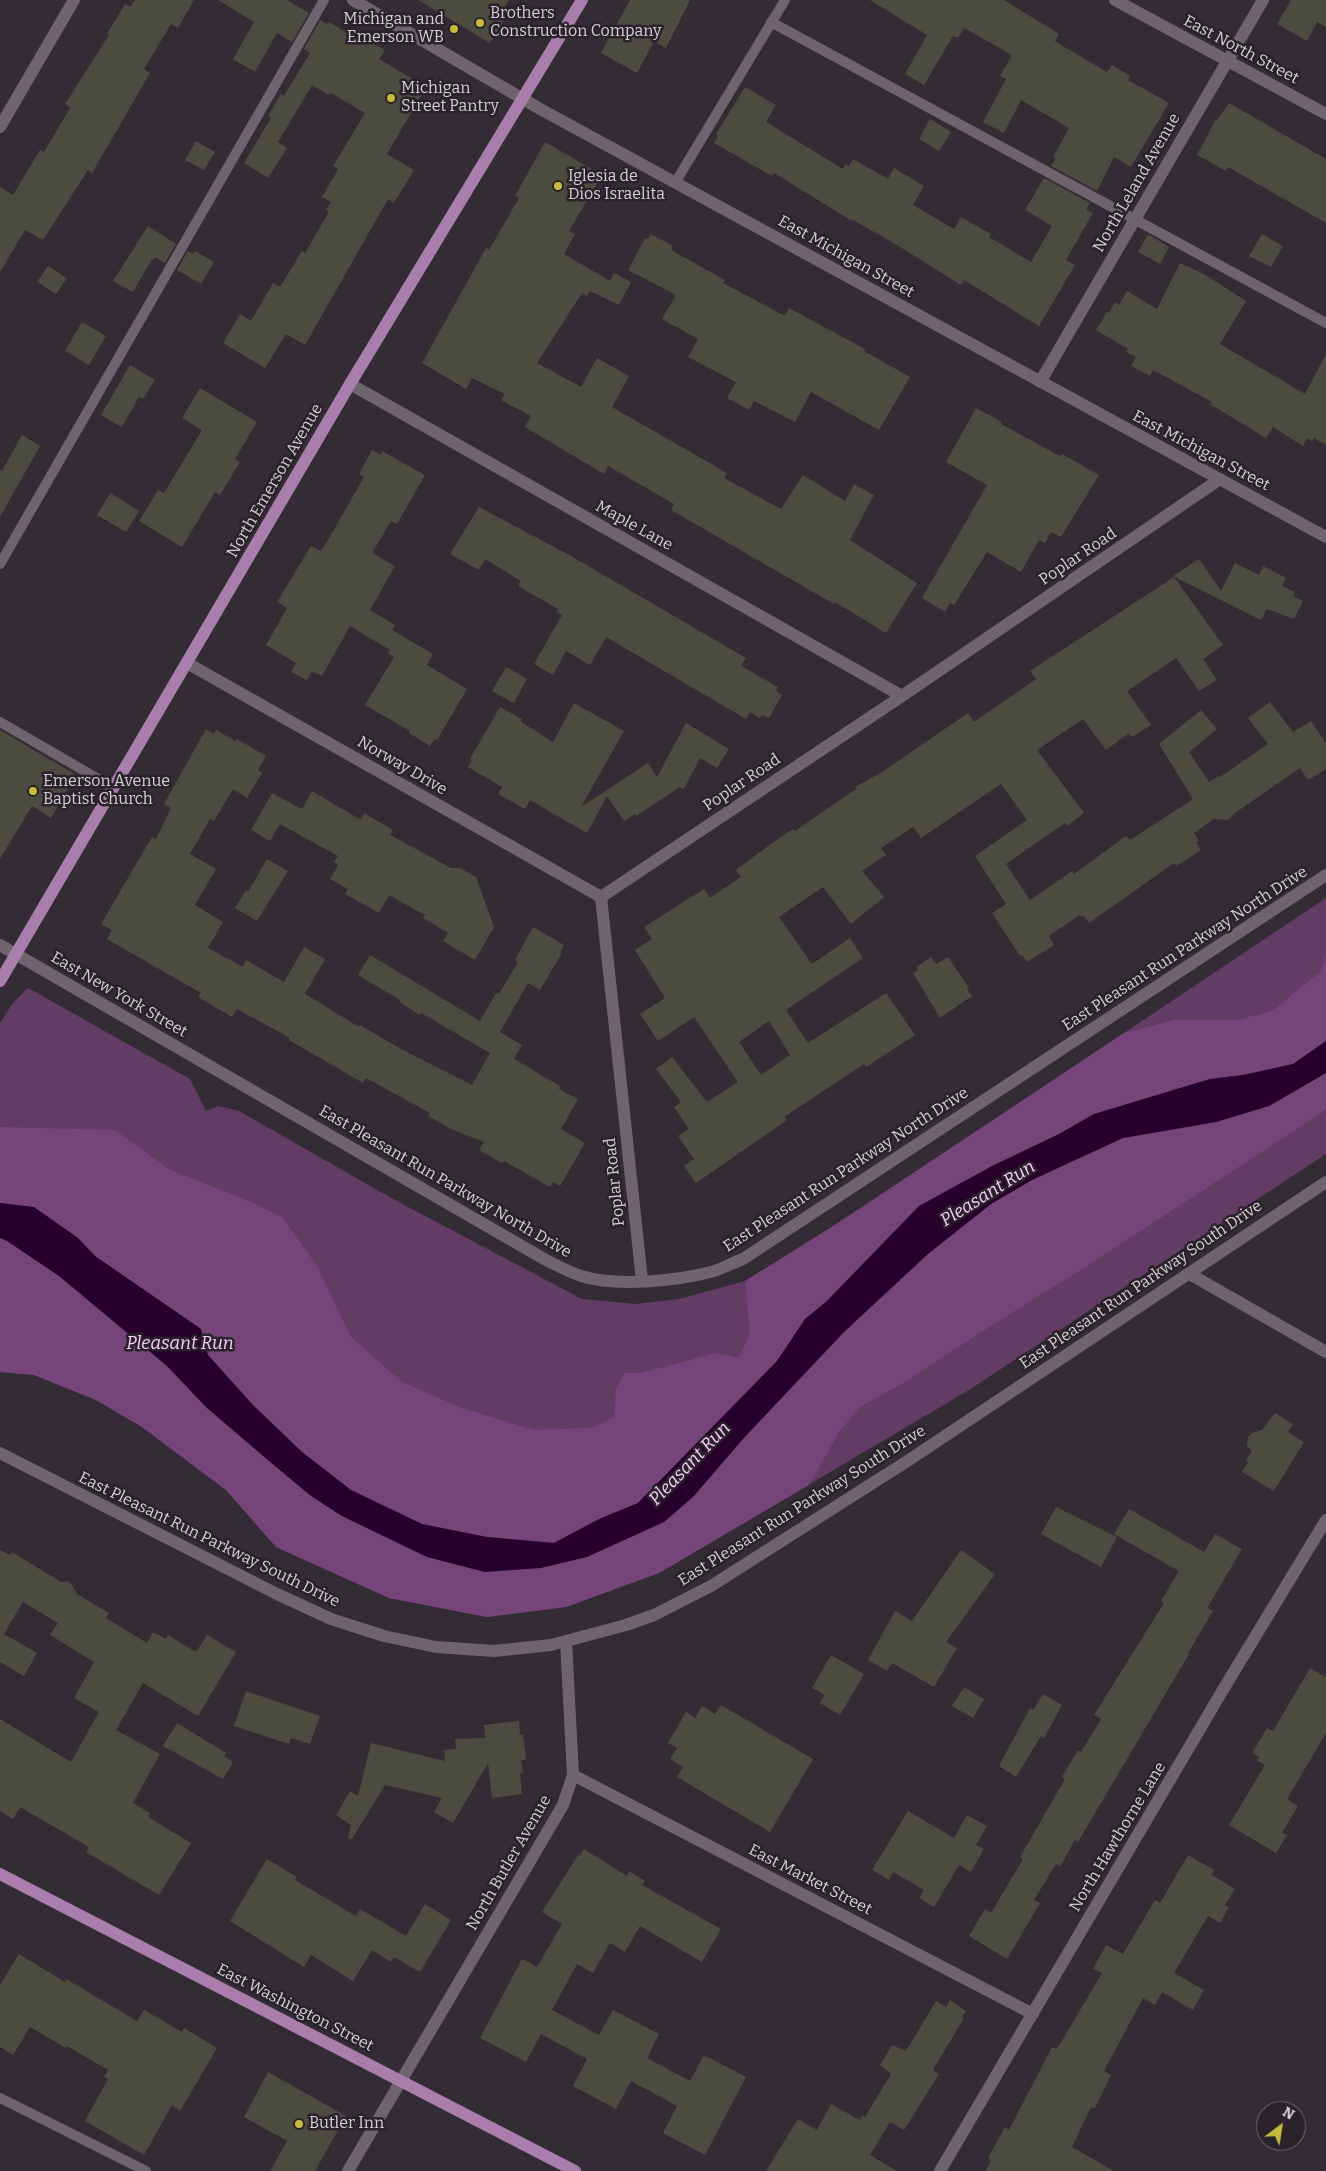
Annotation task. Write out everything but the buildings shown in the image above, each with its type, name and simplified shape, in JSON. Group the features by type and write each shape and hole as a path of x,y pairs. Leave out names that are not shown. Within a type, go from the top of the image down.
{"main road":[{"name":"North Emerson Avenue","path":"0,980 350,384 582,0"},
{"name":"East Washington Street","path":"0,1874 575,2171"}],"street":[{"path":"0,127 74,0"},
{"name":"East Michigan Street","path":"353,0 521,99 1326,537"},
{"name":"East North Street","path":"1115,0 1326,114"},
{"name":"North Leland Avenue","path":"1040,382 1263,0"},
{"name":"Maple Lane","path":"350,384 902,696"},
{"name":"Poplar Road","path":"642,1281 601,897 902,696 1220,479"},
{"name":"Norway Drive","path":"187,663 601,897"},
{"name":"East Pleasant Run Parkway North Drive","path":"222,1073 546,1260 580,1276 615,1282 642,1281 712,1271 743,1258 765,1245 1326,875"},
{"name":"East New York Street","path":"0,945 222,1073"},
{"name":"East Pleasant Run Parkway South Drive","path":"0,1453 277,1594 314,1612 356,1628 408,1642 467,1650 494,1651 551,1645 626,1625 654,1615 711,1586 909,1460 1326,1182"},
{"path":"1188,1273 1326,1352"},
{"name":"North Hawthorne Lane","path":"940,2171 1326,1520"},
{"name":"North Butler Avenue","path":"348,2171 559,1814 573,1775 566,1641"},
{"name":"East Market Street","path":"573,1775 1033,2014"}],"lane":[{"path":"0,564 324,0"},
{"path":"675,183 785,0"},
{"path":"771,22 1326,323"},
{"path":"0,722 114,788"},
{"path":"0,2098 146,2171"}],"shaded area":[{"path":"1326,898 1326,1154 969,1390 659,1573 566,1607 487,1617 389,1598 276,1547 226,1490 142,1427 96,1400 34,1375 0,1372 0,1023 13,1003 28,988 190,1079 206,1111 218,1106 239,1111 393,1199 582,1299 636,1304 679,1299 745,1281 856,1212"},
{"path":"1326,956 1326,1041 1293,1064 1243,1075 1210,1079 1094,1114 894,1231 827,1301 805,1319 777,1361 638,1503 599,1519 554,1543 487,1537 422,1524 351,1490 302,1452 252,1404 208,1355 201,1329 95,1256 78,1238 34,1207 0,1203 0,1127 115,1130 170,1170 249,1201 283,1218 317,1266 351,1337 402,1382 462,1408 534,1430 592,1428 614,1417 616,1389 625,1373 641,1373 716,1353 739,1358 750,1333 745,1281 827,1230 1124,1033 1174,1020 1237,1020 1272,1011 1320,972"},
{"path":"1326,1073 1326,1110 905,1382 860,1407 839,1432 809,1485 659,1573 566,1607 487,1617 389,1598 276,1547 226,1490 142,1427 96,1400 34,1375 0,1372 0,1238 59,1276 167,1366 207,1408 311,1496 342,1516 427,1557 485,1572 693,1497 768,1411 844,1332 928,1254 991,1204 1032,1180 1123,1138 1216,1122 1269,1106"}],"water":[{"name":"Pleasant Run","path":"1326,1041 1326,1073 1269,1106 1216,1122 1123,1138 1032,1180 991,1204 928,1254 844,1332 741,1441 693,1497 664,1522 587,1557 541,1568 485,1572 427,1557 342,1516 311,1496 269,1461 207,1408 167,1366 59,1276 0,1238 0,1203 34,1207 78,1238 95,1256 201,1329 208,1355 252,1404 302,1452 351,1490 422,1524 487,1537 554,1543 599,1519 638,1503 777,1361 805,1319 827,1301 919,1206 1094,1114 1210,1079 1243,1075 1293,1064"}],"place":[{"name":"Brothers Construction Company","path":"480,23"},
{"name":"Michigan and Emerson WB","path":"454,29"},
{"name":"Michigan Street Pantry","path":"391,98"},
{"name":"Iglesia de Dios Israelita","path":"558,186"},
{"name":"Emerson Avenue Baptist Church","path":"33,791"},
{"name":"Butler Inn","path":"299,2124"}]}
